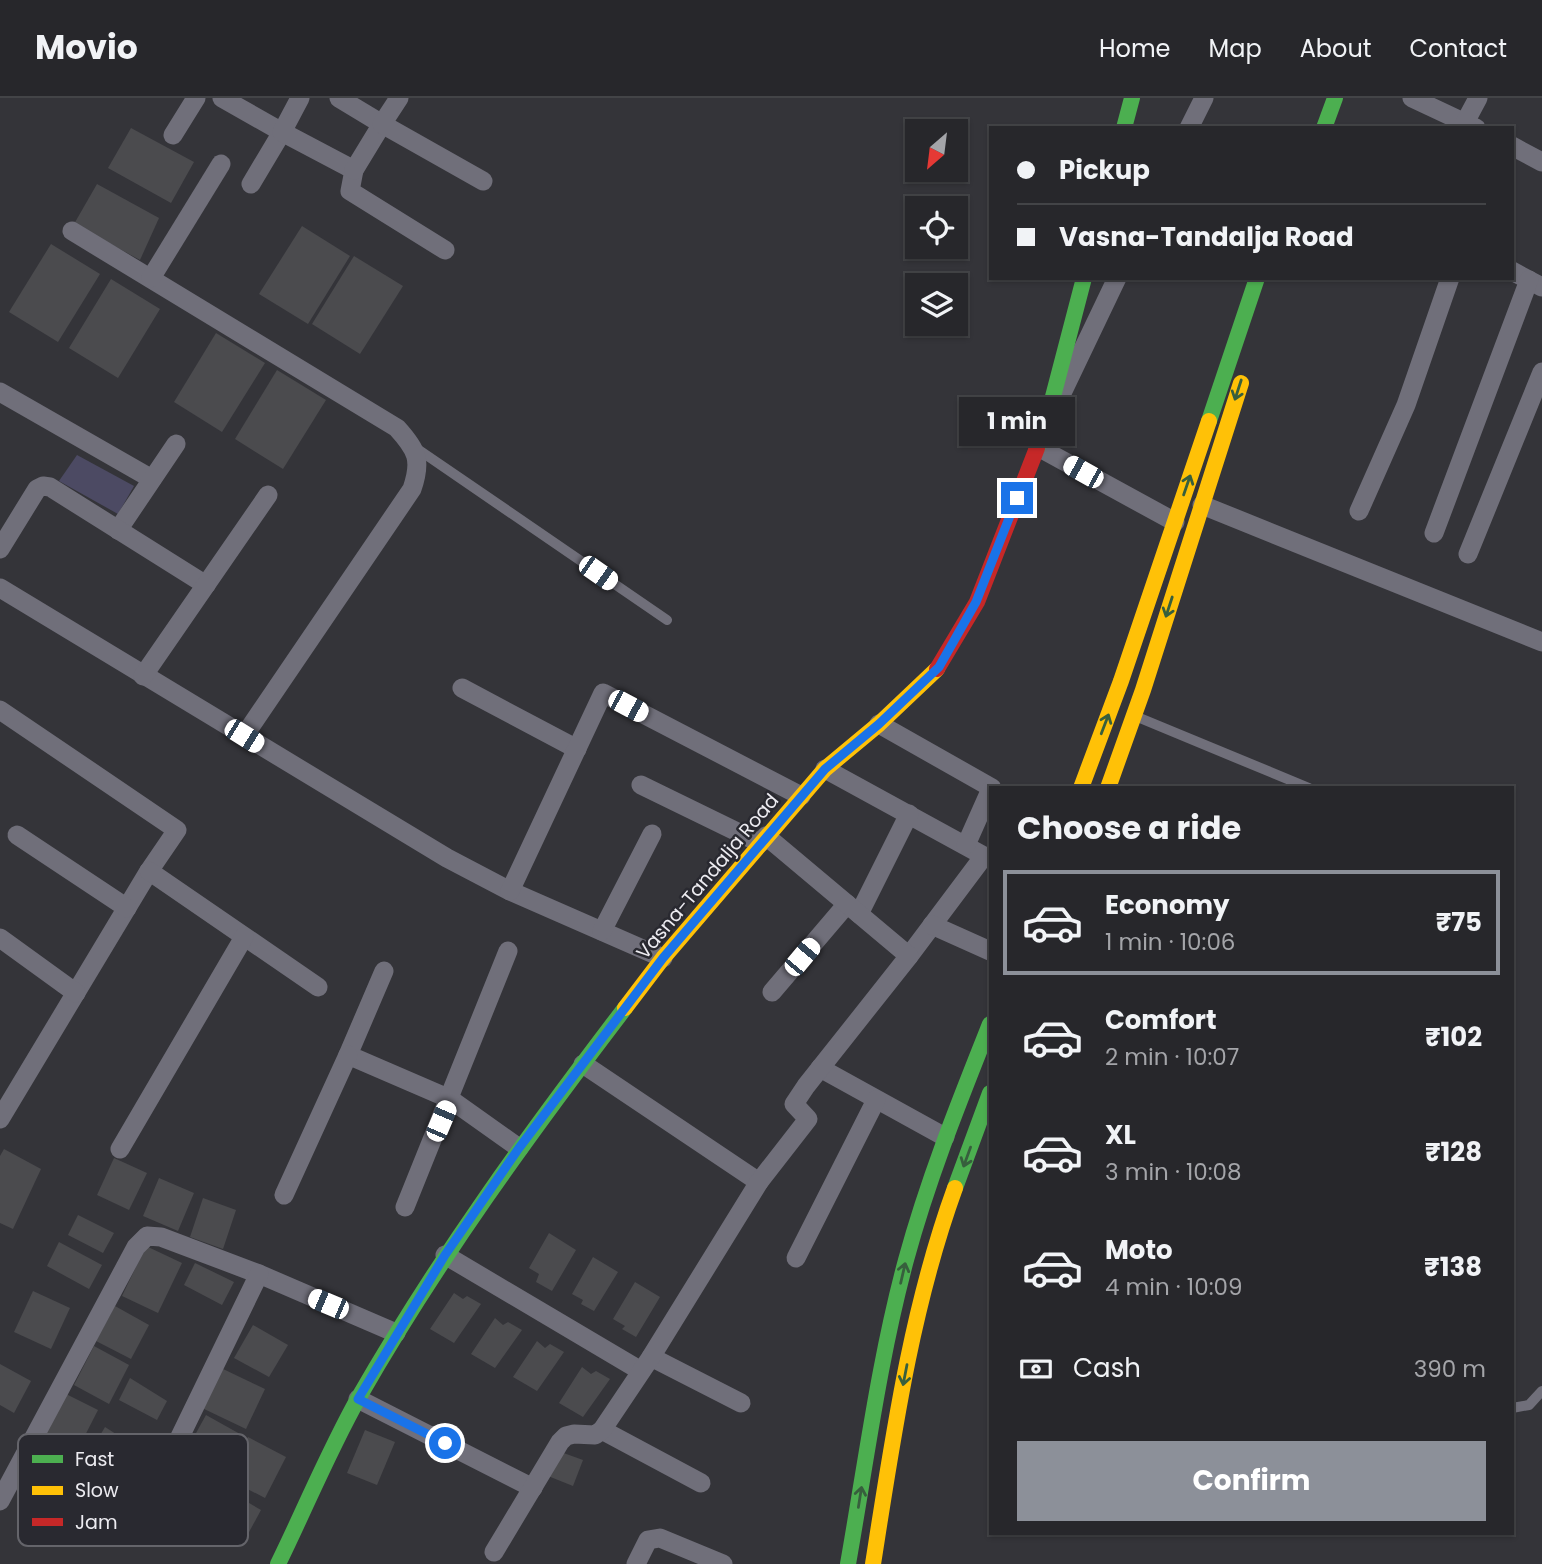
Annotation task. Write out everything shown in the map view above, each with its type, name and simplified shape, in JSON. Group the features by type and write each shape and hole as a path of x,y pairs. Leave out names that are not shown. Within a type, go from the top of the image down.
{"street":[{"path":"173,135 196,98"},
{"path":"222,98 354,170"},
{"path":"251,184 300,98"},
{"path":"339,98 483,181"},
{"path":"399,98 354,170 350,191 445,250"},
{"path":"1125,126 1132,98"},
{"path":"1190,126 1204,98"},
{"path":"1318,98 1318,123"},
{"path":"1318,123 1335,98"},
{"path":"1412,98 1468,126 1478,98"},
{"path":"1514,147 1542,162"},
{"path":"151,278 220,164"},
{"path":"72,231 397,428 414,446 418,463 412,489 244,736"},
{"path":"1434,533 1528,279"},
{"name":"Vasna-Tandalja Road","path":"278,1564 358,1399 396,1333 445,1255 519,1148 663,958 763,840 825,769 879,724 939,667 956,640 976,602 1041,439 1083,280"},
{"path":"1116,280 1041,439 1175,522"},
{"path":"1082,786 1121,681 1256,280"},
{"path":"1359,511 1406,405 1449,280"},
{"path":"1109,786 1244,372"},
{"path":"1468,554 1540,382"},
{"path":"0,392 152,479"},
{"path":"118,530 176,444"},
{"path":"0,549 37,489 50,487 206,585"},
{"path":"143,676 268,495"},
{"path":"1202,505 1542,642"},
{"path":"0,588 392,827 510,891 663,958"},
{"path":"462,688 577,748"},
{"path":"510,891 603,693 801,796"},
{"path":"0,710 177,830 0,1119"},
{"path":"879,724 989,788"},
{"path":"494,1552 566,1436 595,1435 602,1430 759,1182 808,1119 794,1104 984,856 825,769"},
{"path":"641,785 763,840 909,956"},
{"path":"966,845 989,793"},
{"path":"772,992 853,909 909,814"},
{"path":"601,931 652,834"},
{"path":"17,835 127,908"},
{"path":"149,872 318,987"},
{"path":"932,925 989,951"},
{"path":"120,1149 244,937"},
{"path":"0,938 76,993"},
{"path":"405,1207 508,951"},
{"path":"284,1195 384,971"},
{"path":"848,1564 881,1370 905,1261 945,1137 989,1027"},
{"path":"348,1055 450,1100 519,1148"},
{"path":"583,1064 759,1182"},
{"path":"820,1068 945,1137"},
{"path":"873,1564 912,1338 936,1241 989,1096"},
{"path":"796,1258 876,1100"},
{"path":"35,1434 136,1247 147,1236 161,1237 259,1274 396,1333"},
{"path":"445,1255 646,1364 741,1403"},
{"path":"181,1434 259,1274"},
{"path":"358,1399 533,1488"},
{"path":"602,1430 701,1483"},
{"path":"0,1500 18,1467"},
{"path":"635,1564 648,1540 660,1538 723,1564"}],"lane":[{"path":"414,446 667,620"},
{"path":"1134,715 1304,786"},
{"path":"1514,1408 1529,1405 1542,1391"}],"shaded area":[{"path":"77,455 134,486 118,514 59,481"}],"building":[{"path":"131,128 194,162 171,203 108,168"},
{"path":"97,184 159,218 140,260 74,224"},
{"path":"302,226 350,256 308,324 259,294"},
{"path":"51,244 100,274 58,342 9,312"},
{"path":"354,256 403,286 360,354 312,324"},
{"path":"111,279 160,309 118,378 69,348"},
{"path":"216,333 265,363 222,432 174,402"},
{"path":"277,370 326,400 283,469 235,439"},
{"path":"4,1149 41,1169 13,1229 0,1223 0,1156"},
{"path":"114,1158 147,1173 129,1210 97,1195"},
{"path":"159,1178 194,1193 178,1231 143,1216"},
{"path":"203,1198 236,1210 223,1249 190,1237"},
{"path":"78,1215 114,1233 103,1253 68,1235"},
{"path":"549,1233 576,1250 552,1291 536,1282 539,1274 529,1268"},
{"path":"59,1242 102,1265 89,1289 47,1266"},
{"path":"146,1246 182,1263 158,1313 122,1296"},
{"path":"593,1257 618,1272 594,1311 581,1304 583,1300 572,1294"},
{"path":"195,1263 234,1282 222,1305 184,1285"},
{"path":"635,1282 660,1297 636,1337 622,1329 625,1326 613,1319"},
{"path":"33,1291 70,1308 51,1349 14,1332"},
{"path":"454,1293 463,1299 467,1296 481,1304 454,1343 430,1329"},
{"path":"115,1306 149,1325 131,1359 96,1341"},
{"path":"495,1318 503,1325 508,1322 522,1330 495,1368 471,1354"},
{"path":"253,1325 288,1345 269,1377 234,1358"},
{"path":"537,1341 545,1348 550,1344 564,1352 537,1391 513,1377"},
{"path":"94,1346 129,1365 109,1404 74,1385"},
{"path":"0,1364 31,1381 14,1413 0,1405"},
{"path":"582,1367 591,1374 596,1371 610,1379 583,1417 559,1403"},
{"path":"221,1368 265,1389 246,1429 202,1408"},
{"path":"130,1378 167,1401 157,1420 119,1400"},
{"path":"64,1393 98,1410 86,1434 43,1434"},
{"path":"206,1415 240,1434 196,1434"},
{"path":"105,1427 116,1434 101,1434"},
{"path":"365,1430 395,1442 377,1485 347,1473"},
{"path":"248,1437 286,1457 265,1498 248,1489"},
{"path":"558,1451 583,1460 573,1486 548,1476"},
{"path":"248,1502 261,1510 248,1534"}],"traffic: fast":[{"path":"1125,126 1132,98"},
{"path":"1325,126 1335,98"},
{"path":"1037,448 1044,431 1083,280"},
{"path":"1209,421 1256,280"},
{"path":"278,1564 348,1417 420,1296 519,1150 625,1008"},
{"path":"848,1564 896,1298 934,1170 989,1027"},
{"path":"955,1188 989,1096"}],"traffic: slow":[{"path":"1109,786 1143,690 1241,383"},
{"path":"1082,786 1121,681 1209,421"},
{"path":"625,1008 663,958 825,769 879,724 937,669"},
{"path":"873,1564 896,1421 915,1327 926,1280 955,1188"}],"traffic: jam":[{"path":"937,669 977,602 1037,448"}],"route":[{"path":"445,1443 358,1399 396,1333 445,1255 519,1148 663,958 825,769 879,724 939,667 976,602 1017,498"}]}
